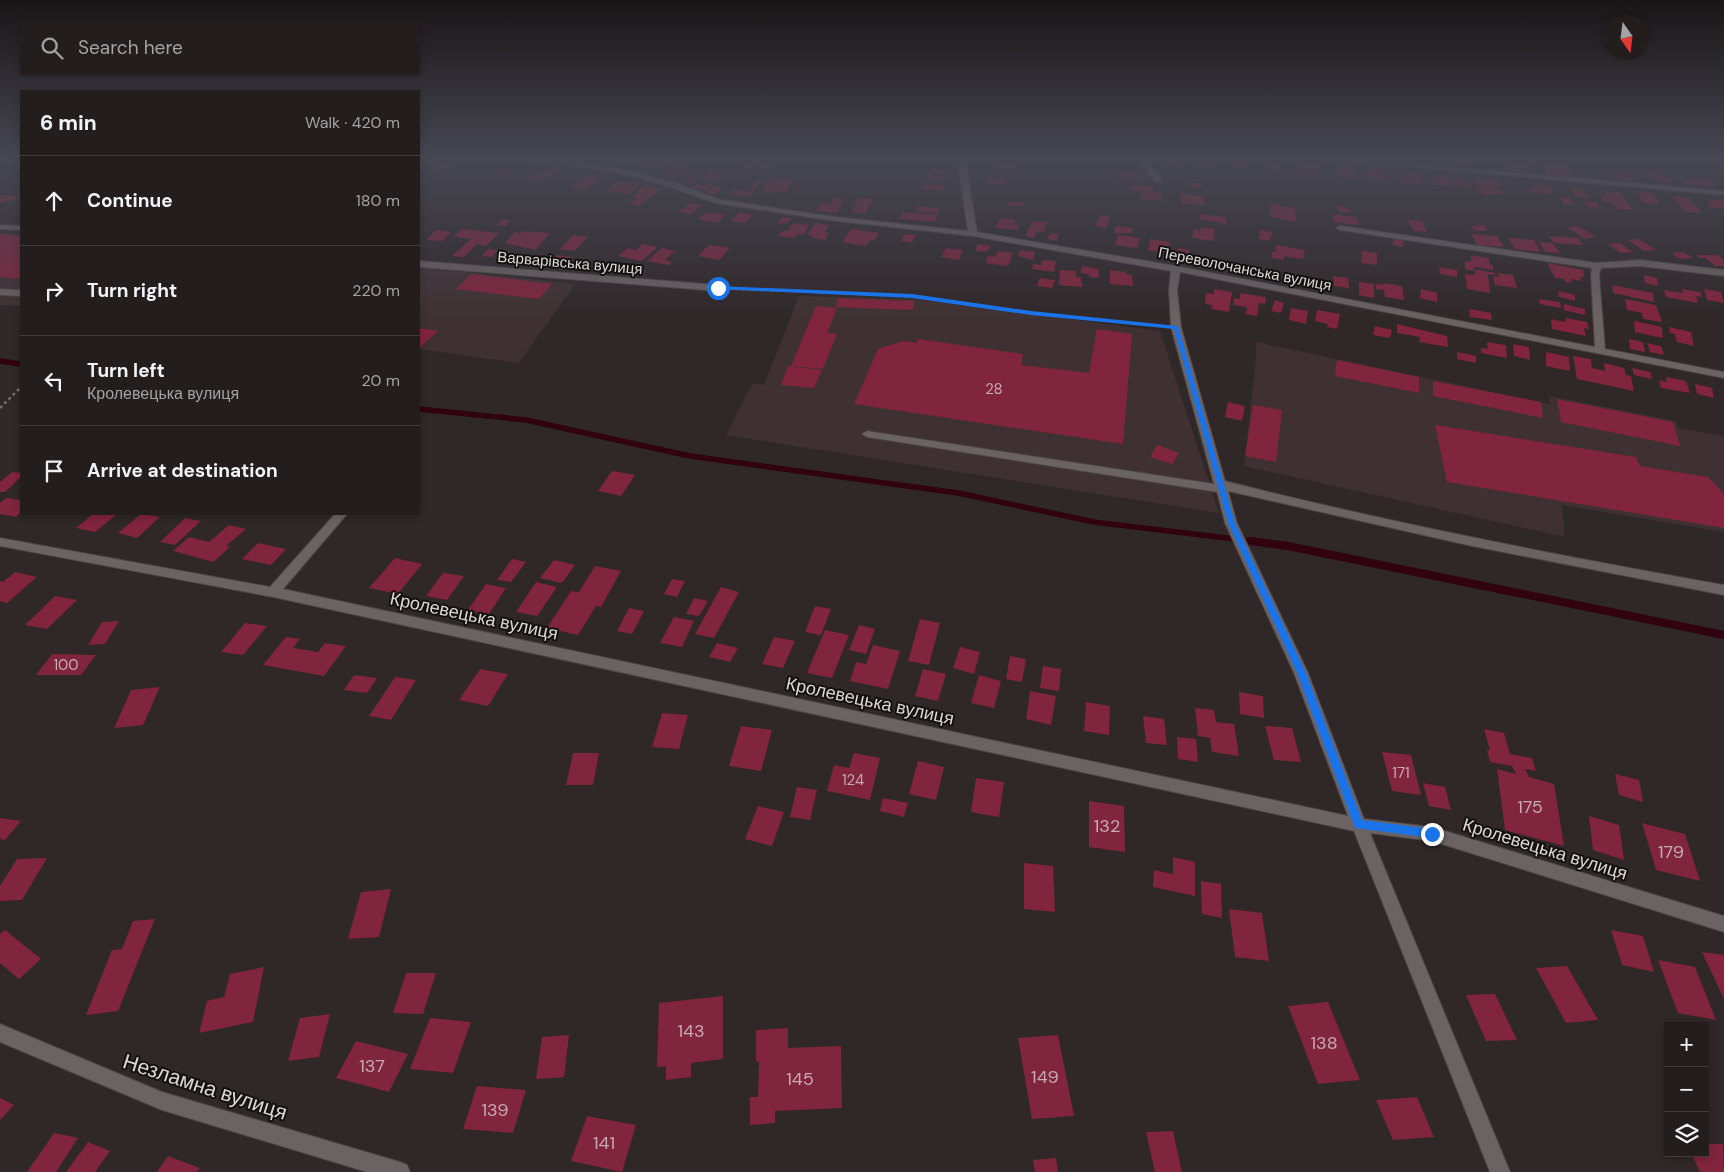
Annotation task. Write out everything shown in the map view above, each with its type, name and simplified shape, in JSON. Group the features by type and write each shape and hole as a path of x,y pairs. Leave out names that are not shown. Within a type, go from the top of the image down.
{"street":[{"name":"Переволочанська вулиця","path":"799,214 973,234 1176,269 1724,375"},
{"path":"970,214 973,234"},
{"path":"0,227 20,228"},
{"path":"1340,228 1597,266 1640,263 1724,273"},
{"name":"Варварівська вулиця","path":"420,264 718,288"},
{"path":"1597,266 1595,275 1600,351"},
{"path":"1176,269 1173,290 1176,327 1232,523 1301,673 1359,824 1500,1172"},
{"path":"0,292 20,293"},
{"path":"867,434 1222,486 1555,560 1724,590"},
{"path":"273,592 340,515"},
{"name":"Кролевецька вулиця","path":"0,542 273,592 1359,824 1432,834 1724,924"},
{"name":"Незламна вулиця","path":"0,1033 162,1101 400,1172"}],"path":[{"path":"718,288 912,296 1031,313 1176,327"},
{"path":"0,408 20,388"}],"shaded area":[{"path":"0,233 20,235 20,305 0,305"},
{"path":"420,267 575,284 519,363 420,349"},
{"path":"799,296 914,299 1160,331 1219,513 726,435 752,384 764,385"},
{"path":"1256,342 1550,404 1549,396 1676,421 1678,428 1724,436 1724,532 1562,505 1565,537 1244,466 1256,358"}],"building":[{"path":"705,214 725,215 717,223 698,219"},
{"path":"737,214 753,215 745,223 731,221"},
{"path":"901,214 938,215 935,222 899,219"},
{"path":"1200,214 1226,217 1226,224 1199,219"},
{"path":"1271,214 1295,214 1296,222 1271,217"},
{"path":"1333,214 1357,217 1359,225 1334,222"},
{"path":"1100,215 1111,216 1106,228 1095,226"},
{"path":"782,217 792,218 787,224 777,223"},
{"path":"1000,218 1016,220 1014,225 1019,225 1017,230 996,228"},
{"path":"502,219 511,220 506,226 496,225"},
{"path":"1408,220 1422,221 1427,232 1413,231"},
{"path":"1033,221 1047,222 1044,232 1037,231 1034,238 1025,236"},
{"path":"793,223 809,225 803,235 797,234 795,238 779,236 782,231 788,231"},
{"path":"815,223 830,225 825,232 829,233 825,240 812,238 814,236 807,235"},
{"path":"1484,225 1489,231 1476,231 1470,226"},
{"path":"1116,226 1133,228 1132,233 1114,233"},
{"path":"1578,226 1596,237 1585,239 1568,228"},
{"path":"1201,227 1215,229 1213,241 1192,238 1194,229 1201,230"},
{"path":"462,229 499,233 486,246 477,244 464,257 452,256 471,239 453,237"},
{"path":"851,229 879,233 875,240 870,240 866,246 842,242"},
{"path":"436,230 451,232 442,241 426,240"},
{"path":"1260,230 1272,232 1270,241 1259,239"},
{"path":"524,231 550,233 535,250 505,243 515,232 522,233"},
{"path":"1050,233 1059,234 1057,241 1047,239"},
{"path":"0,234 20,236 20,279 0,277"},
{"path":"905,234 916,235 912,243 901,241"},
{"path":"1471,234 1497,236 1504,247 1477,245"},
{"path":"573,235 588,237 575,251 560,249"},
{"path":"1118,235 1140,238 1137,248 1115,245"},
{"path":"1549,236 1578,238 1583,245 1554,243"},
{"path":"1508,238 1534,240 1541,252 1515,249"},
{"path":"1150,239 1170,242 1168,253 1148,250"},
{"path":"1394,239 1404,240 1403,247 1393,245"},
{"path":"1639,239 1656,250 1644,251 1628,240"},
{"path":"1539,242 1552,243 1560,253 1545,252"},
{"path":"1619,243 1633,252 1621,253 1607,244"},
{"path":"643,244 658,247 641,261 618,256 628,248 636,250"},
{"path":"978,244 991,246 985,252 975,251"},
{"path":"709,245 730,248 719,260 698,256"},
{"path":"1276,245 1305,250 1303,259 1284,256 1284,260 1272,258 1272,252 1275,252"},
{"path":"662,248 675,251 665,260 672,262 669,265 647,261"},
{"path":"946,248 963,250 959,260 941,257"},
{"path":"1178,248 1190,250 1189,256 1177,254"},
{"path":"488,249 498,250 492,257 482,256"},
{"path":"1020,250 1035,252 1033,260 1018,256"},
{"path":"998,251 1013,253 1008,266 986,263 988,256 995,257"},
{"path":"1362,251 1377,253 1377,265 1361,263"},
{"path":"1683,252 1693,258 1680,259 1671,253"},
{"path":"557,255 572,257 566,263 551,261"},
{"path":"1471,255 1489,258 1490,265 1493,265 1493,270 1474,267 1474,271 1465,269 1465,261 1471,262"},
{"path":"1696,255 1718,255 1724,260 1724,266 1715,266 1706,258 1700,258"},
{"path":"1042,260 1056,261 1054,272 1032,269 1033,264 1041,265"},
{"path":"1547,263 1583,270 1584,277 1580,277 1582,281 1571,279 1572,283 1566,282 1564,279 1555,278"},
{"path":"1082,266 1099,269 1098,278 1080,273"},
{"path":"1439,267 1457,270 1457,277 1440,274"},
{"path":"1475,269 1495,273 1495,275 1488,274 1490,293 1467,289 1465,274 1475,275"},
{"path":"1060,270 1076,271 1076,277 1081,277 1082,287 1059,285"},
{"path":"1110,270 1126,272 1126,274 1132,275 1133,286 1110,284"},
{"path":"1498,273 1513,275 1517,288 1495,285 1493,276 1499,277"},
{"path":"471,274 552,284 539,299 456,289"},
{"path":"1644,275 1657,278 1658,286 1645,283"},
{"path":"1333,276 1348,278 1349,288 1334,286"},
{"path":"1040,278 1055,280 1052,288 1037,286"},
{"path":"1359,282 1374,284 1374,298 1359,295"},
{"path":"1383,283 1402,286 1404,300 1385,297 1384,290 1376,289 1376,284 1384,285"},
{"path":"1612,285 1653,293 1654,302 1613,293"},
{"path":"1214,289 1232,292 1229,312 1211,309 1212,305 1205,304 1206,293 1214,294"},
{"path":"1421,289 1437,293 1437,302 1420,298"},
{"path":"1681,289 1700,292 1702,297 1696,296 1698,303 1666,297 1664,290 1683,293"},
{"path":"1704,289 1721,292 1724,303 1707,300"},
{"path":"1558,291 1575,295 1575,301 1559,297"},
{"path":"1240,293 1266,297 1265,304 1259,303 1257,316 1246,314 1247,307 1233,305 1234,298 1240,299"},
{"path":"838,298 914,301 913,310 836,307"},
{"path":"1539,299 1560,302 1561,308 1540,304"},
{"path":"1625,299 1656,305 1662,322 1643,319 1642,313 1627,310"},
{"path":"1275,300 1284,303 1281,313 1271,311"},
{"path":"1564,304 1585,309 1585,315 1564,310"},
{"path":"816,306 837,308 827,333 837,334 823,369 791,366"},
{"path":"1291,308 1308,311 1306,324 1289,320"},
{"path":"1469,309 1491,313 1492,320 1470,317"},
{"path":"1317,310 1340,314 1337,329 1327,327 1328,324 1315,321"},
{"path":"1566,318 1587,322 1589,329 1584,328 1586,336 1552,329 1551,319 1566,322"},
{"path":"1634,321 1662,327 1663,338 1635,332"},
{"path":"1397,324 1447,336 1448,347 1419,342 1420,337 1397,333"},
{"path":"1375,326 1392,330 1390,338 1373,335"},
{"path":"1669,327 1691,332 1694,346 1677,342 1675,334 1670,333"},
{"path":"420,328 438,331 420,347"},
{"path":"1097,329 1132,334 1123,444 854,404 878,349 903,341 917,343 918,339 1023,354 1021,365 1089,373"},
{"path":"1629,339 1643,342 1645,352 1630,349"},
{"path":"1487,342 1506,345 1507,358 1481,353 1481,348 1488,349"},
{"path":"1647,343 1661,346 1664,355 1650,352"},
{"path":"1513,344 1529,347 1530,360 1514,356"},
{"path":"1457,352 1476,356 1476,363 1457,359"},
{"path":"1546,352 1569,357 1570,371 1546,366"},
{"path":"1573,356 1591,359 1592,368 1605,371 1604,363 1624,368 1626,375 1631,376 1634,391 1577,379"},
{"path":"1337,360 1419,377 1419,393 1335,376"},
{"path":"788,366 822,370 814,388 781,385"},
{"path":"1632,368 1650,372 1652,379 1634,375"},
{"path":"1666,377 1686,381 1690,393 1661,388 1659,380 1667,382"},
{"path":"1433,381 1541,402 1543,418 1433,396"},
{"path":"1695,384 1712,388 1714,398 1697,394"},
{"path":"1557,399 1673,422 1680,446 1561,422"},
{"path":"1228,402 1245,406 1242,421 1225,417"},
{"path":"1253,405 1282,410 1276,462 1245,456"},
{"path":"1435,425 1636,457 1640,466 1708,477 1724,494 1724,528 1447,482"},
{"path":"1157,445 1179,453 1172,464 1150,457"},
{"path":"612,471 635,475 621,496 598,491"},
{"path":"12,472 20,473 20,478 5,492 0,492 0,482"},
{"path":"6,498 20,500 20,513 16,517 0,514 0,503"},
{"path":"92,515 116,515 95,532 76,528"},
{"path":"140,515 160,517 137,538 118,533"},
{"path":"185,518 201,521 175,545 160,542"},
{"path":"229,525 246,529 226,546 230,547 213,562 173,551 189,537 209,542"},
{"path":"258,543 286,549 271,565 242,559"},
{"path":"395,558 422,564 398,594 369,588"},
{"path":"512,559 526,562 511,582 497,580"},
{"path":"554,560 575,565 562,583 540,578"},
{"path":"595,566 621,571 601,607 596,606 578,635 547,628 571,591 579,592"},
{"path":"15,572 37,577 7,603 0,601 0,581 3,582"},
{"path":"443,573 464,576 447,600 426,596"},
{"path":"672,579 685,581 677,597 664,594"},
{"path":"536,582 557,587 537,616 516,612"},
{"path":"486,584 506,588 489,614 468,610"},
{"path":"721,587 739,592 714,638 695,634"},
{"path":"55,596 77,600 47,629 25,625"},
{"path":"694,598 708,601 699,616 686,614"},
{"path":"815,606 831,609 821,635 805,632"},
{"path":"629,608 644,611 632,634 617,631"},
{"path":"674,617 694,621 682,647 660,643"},
{"path":"920,619 940,623 929,665 908,661"},
{"path":"119,621 105,644 88,645 102,622"},
{"path":"245,623 267,626 243,655 221,652"},
{"path":"859,625 875,629 866,654 849,650"},
{"path":"825,630 849,635 832,678 807,673"},
{"path":"286,637 300,639 293,648 318,652 325,643 346,646 324,676 263,665"},
{"path":"774,637 795,641 783,668 762,664"},
{"path":"717,643 738,648 730,662 709,657"},
{"path":"873,645 900,651 888,689 850,681 856,662 866,664"},
{"path":"960,647 980,652 974,674 953,668"},
{"path":"52,654 96,655 81,675 36,675"},
{"path":"1010,656 1026,659 1022,682 1006,679"},
{"path":"1043,666 1061,669 1059,691 1040,688"},
{"path":"480,669 508,674 488,706 459,700"},
{"path":"923,669 946,674 938,701 915,696"},
{"path":"354,675 377,678 367,693 344,690"},
{"path":"979,675 1001,681 994,708 971,703"},
{"path":"395,677 416,680 391,720 369,716"},
{"path":"160,687 143,725 114,728 131,690"},
{"path":"1030,691 1056,696 1051,725 1026,719"},
{"path":"1239,692 1263,696 1264,718 1240,714"},
{"path":"1086,702 1110,706 1109,735 1084,731"},
{"path":"1195,708 1214,710 1216,722 1234,724 1239,756 1212,752 1210,738 1198,736"},
{"path":"662,713 688,715 679,749 652,747"},
{"path":"1143,716 1164,719 1167,745 1146,743"},
{"path":"741,726 772,730 761,771 729,766"},
{"path":"1265,726 1292,728 1301,762 1274,760"},
{"path":"1484,729 1504,733 1510,754 1532,758 1536,771 1525,769 1529,777 1554,784 1564,846 1505,830 1497,769 1516,774 1512,766 1490,762 1487,750 1490,750"},
{"path":"1177,737 1196,739 1198,762 1178,759"},
{"path":"1382,752 1411,755 1421,795 1392,791"},
{"path":"573,753 599,753 593,785 566,785"},
{"path":"854,753 880,758 870,800 827,791 834,765 849,768"},
{"path":"918,761 944,767 936,800 909,794"},
{"path":"1615,774 1639,780 1643,802 1619,795"},
{"path":"976,778 1004,782 999,817 971,812"},
{"path":"1423,783 1445,787 1451,810 1429,806"},
{"path":"797,787 817,790 810,820 790,817"},
{"path":"883,798 908,803 904,817 880,811"},
{"path":"1089,801 1124,806 1125,852 1089,847"},
{"path":"758,806 784,812 772,846 745,839"},
{"path":"1589,816 1619,825 1624,860 1593,850"},
{"path":"0,818 21,821 5,840 0,839"},
{"path":"1642,823 1685,834 1700,881 1656,870"},
{"path":"1173,857 1195,862 1195,896 1153,887 1154,870 1173,874"},
{"path":"47,858 22,900 0,901 0,886 17,859"},
{"path":"1024,863 1053,866 1055,912 1024,909"},
{"path":"1201,881 1221,884 1222,918 1202,914"},
{"path":"391,889 379,937 348,939 361,892"},
{"path":"1229,909 1262,913 1269,961 1235,957"},
{"path":"155,919 118,1011 86,1015 112,950 122,949 133,921"},
{"path":"5,930 41,959 19,979 0,963 0,934"},
{"path":"1611,930 1643,936 1654,972 1622,965"},
{"path":"1702,952 1724,955 1724,999"},
{"path":"1658,960 1695,967 1716,1020 1678,1013"},
{"path":"1567,966 1598,1020 1566,1023 1536,968"},
{"path":"264,967 253,1022 199,1033 207,1001 224,997 230,974"},
{"path":"406,973 436,973 423,1014 393,1013"},
{"path":"1495,994 1517,1040 1486,1041 1466,995"},
{"path":"723,996 723,1059 691,1063 691,1077 666,1080 666,1066 657,1067 659,1003"},
{"path":"1328,1002 1360,1080 1318,1084 1288,1006"},
{"path":"330,1014 319,1057 288,1061 300,1018"},
{"path":"430,1018 471,1022 453,1073 410,1069"},
{"path":"788,1028 788,1048 841,1046 842,1108 775,1111 775,1123 750,1125 750,1097 758,1097 759,1061 756,1062 756,1030"},
{"path":"569,1035 564,1077 536,1079 542,1037"},
{"path":"1058,1035 1074,1116 1032,1119 1018,1038"},
{"path":"356,1041 408,1054 389,1092 336,1078"},
{"path":"477,1086 526,1090 513,1133 463,1129"},
{"path":"1417,1097 1434,1137 1393,1140 1376,1100"},
{"path":"0,1098 14,1105 0,1120"},
{"path":"587,1116 636,1125 622,1172 571,1161"},
{"path":"1173,1131 1182,1172 1155,1172 1146,1132"},
{"path":"54,1133 78,1138 56,1172 27,1172"},
{"path":"88,1142 110,1151 95,1172 66,1172"},
{"path":"1709,1144 1723,1144 1724,1172 1700,1172 1693,1157 1709,1157"},
{"path":"168,1156 200,1168 197,1172 157,1172"},
{"path":"1056,1158 1058,1172 1035,1172 1033,1160"}],"waterway":[{"path":"0,361 20,364"},
{"path":"420,409 526,420 690,456 958,493 1094,522 1260,542"},
{"path":"1250,541 1288,546 1724,635"}],"route":[{"path":"718,288 912,296 1031,313 1176,327 1232,523 1301,673 1359,824 1432,834"}]}
